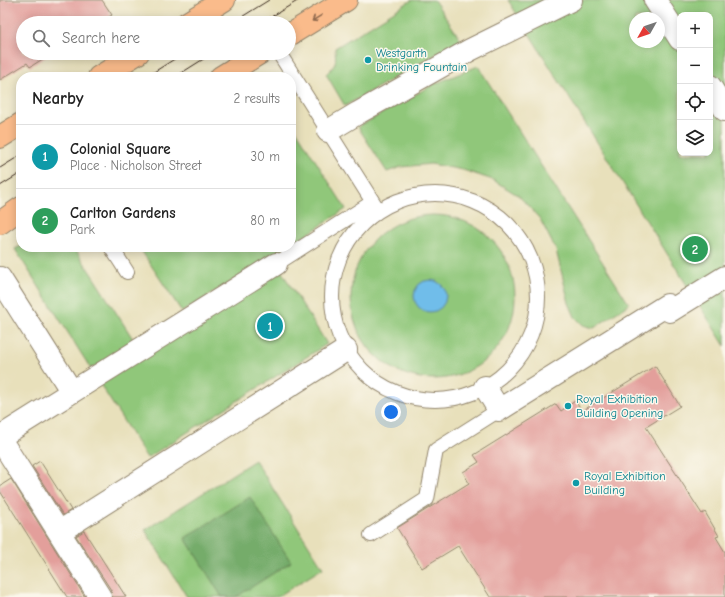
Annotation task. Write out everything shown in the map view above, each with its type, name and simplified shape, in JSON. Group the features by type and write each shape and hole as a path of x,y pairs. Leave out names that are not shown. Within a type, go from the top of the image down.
{"main road":[{"path":"198,16 224,0"},
{"path":"296,31 346,0"},
{"path":"107,72 127,60"},
{"path":"229,72 249,60"},
{"path":"0,137 16,127"},
{"path":"0,222 16,211"}],"street":[{"path":"328,131 470,50 571,0"},
{"path":"655,0 677,34"},
{"path":"713,91 725,110"},
{"path":"100,597 0,438 276,264"},
{"path":"485,387 498,410 669,308 725,277"},
{"path":"0,278 72,392"},
{"path":"59,532 346,350"}],"lane":[{"path":"283,60 291,72"},
{"path":"296,80 376,206"},
{"path":"276,264 376,206 410,196 445,194 479,203 508,224 528,252 538,286 536,321 522,353 499,379 468,396 433,401 398,394 368,377 346,350 334,320 331,289 338,258 354,231 376,206"},
{"path":"114,252 127,272"},
{"path":"371,535 428,499 436,450 498,410"}],"green space":[{"path":"412,0 434,0 461,40 345,106 326,74 335,63 335,48"},
{"path":"508,0 725,0 725,346"},
{"path":"478,66 629,304 594,328 583,325 575,317 569,303 556,250 540,219 519,196 493,180 463,170 431,164 401,167 387,172 358,127 432,85"},
{"path":"296,130 346,209 296,242"},
{"path":"433,215 464,221 491,239 509,266 515,297 509,328 491,355 464,373 433,379 402,373 375,355 357,328 351,297 357,266 375,239 402,221"},
{"path":"17,252 77,252 135,342 91,369"},
{"path":"142,252 279,252 182,312"},
{"path":"280,269 327,344 147,458 100,384"},
{"path":"255,460 323,568 277,597 187,597 145,530"},
{"path":"250,497 291,562 236,597 222,597 185,538"}],"water":[{"path":"427,280 433,280 442,284 446,296 442,308 433,312 427,312 418,308 414,299 414,293 418,284"}],"building":[{"path":"0,0 102,0 112,15 110,16 16,16 16,60 41,60 30,67 27,63 0,80"},
{"name":"Royal Exhibition Building","path":"655,366 680,406 646,427 702,514 705,512 719,536 716,537 725,552 725,597 490,597 458,546 422,568 397,528 469,483 463,472 479,462 474,455 556,404 561,411 575,401 582,411"},
{"path":"40,461 71,510 63,515 32,466"},
{"path":"11,479 85,597 67,597 0,491 0,486"},
{"path":"84,531 126,597 112,597 111,590 76,536"}],"tram line":[{"path":"243,16 269,0"},
{"path":"273,16 299,0"},
{"path":"154,72 173,60"},
{"path":"183,72 202,60"},
{"path":"0,168 16,158"},
{"path":"0,186 16,176"}],"place":[{"name":"Westgarth Drinking Fountain","path":"368,60"},
{"name":"Carlton Gardens","path":"695,249"},
{"name":"Colonial Square","path":"270,326"},
{"name":"Royal Exhibition Building Opening","path":"568,406"},
{"name":"Royal Exhibition Building","path":"576,483"}]}
